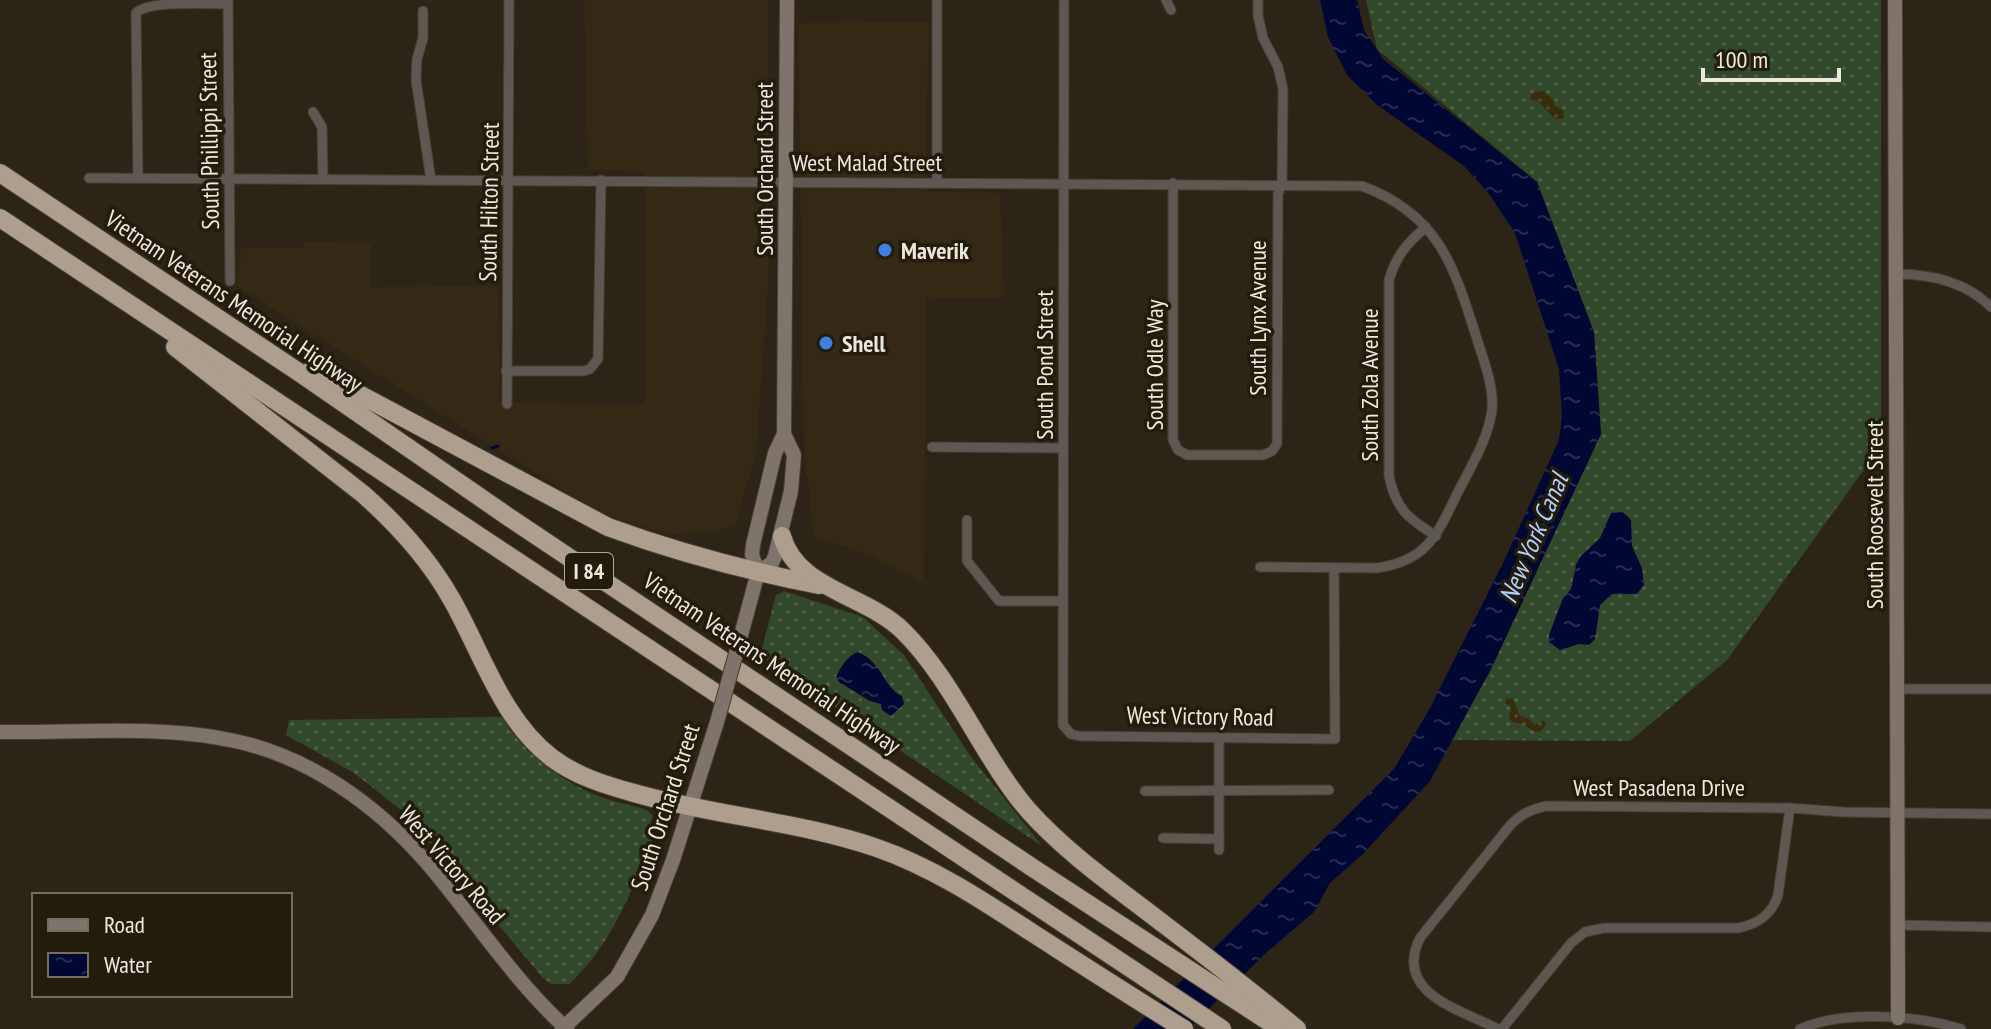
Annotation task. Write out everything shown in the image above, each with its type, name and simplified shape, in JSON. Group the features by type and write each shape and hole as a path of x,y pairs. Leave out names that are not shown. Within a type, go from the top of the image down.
{"highway":[{"name":"Vietnam Veterans Memorial Highway","path":"0,173 1033,868 1182,964 1240,993 1280,1029"},
{"name":"I 84","path":"0,218 1217,1026"},
{"path":"71,266 390,518 446,590 511,713 527,735 566,768 588,778 690,807 829,835 876,848 925,868 1184,1029"},
{"path":"215,316 608,527 758,572 828,587"},
{"path":"782,536 792,558 803,570 828,587 865,603 900,627 925,657 1003,776 1050,834 1197,950 1240,993 1297,1029"}],"main road":[{"name":"South Orchard Street","path":"565,1028 617,977 652,915 717,722 758,572 752,555 753,545 775,453 784,434 787,0"},
{"name":"South Roosevelt Street","path":"1895,0 1898,1024"},
{"name":"South Orchard Street","path":"758,572 772,563 782,536 791,491 794,455 784,434"},
{"name":"West Victory Road","path":"0,732 179,733 260,748 317,773 344,788 387,822 426,862 530,994 565,1028"}],"street":[{"name":"South Hilton Street","path":"507,404 509,0"},
{"path":"937,0 937,182"},
{"name":"South Pond Street","path":"1064,0 1062,718 1066,729"},
{"path":"1166,0 1171,10"},
{"name":"South Lynx Avenue","path":"1258,0 1263,38 1278,67 1283,89 1282,183 1278,194 1277,444 1272,451"},
{"path":"138,178 136,13 140,8 154,4 228,2"},
{"name":"South Phillippi Street","path":"228,2 230,281"},
{"path":"423,11 423,38 417,59 416,80 431,180"},
{"path":"313,112 322,127 323,179"},
{"name":"West Malad Street","path":"89,178 1282,183 1362,186 1381,193 1426,227"},
{"path":"506,371 584,371 598,359 601,180"},
{"name":"South Odle Way","path":"1173,183 1173,440 1178,450 1187,455 1263,455 1272,451"},
{"path":"1260,567 1396,565 1412,558 1436,536 1486,434 1491,386 1457,275 1426,227"},
{"name":"South Zola Avenue","path":"1426,227 1405,245 1389,280 1389,476 1398,505 1409,519 1436,536"},
{"path":"1896,274 1944,279 1965,288 1991,307"},
{"path":"932,447 1063,448"},
{"path":"967,520 967,561 999,601 1063,601"},
{"name":"West Victory Road","path":"1066,729 1079,736 1335,739 1334,568"},
{"path":"1897,689 1991,689"},
{"path":"1219,738 1219,850"},
{"path":"1145,791 1329,790"},
{"name":"West Pasadena Drive","path":"1500,1029 1421,987 1412,969 1412,953 1420,938 1508,828 1529,810 1546,806 1790,808 1991,814"},
{"path":"1500,1029 1571,943 1585,932 1604,928 1738,928 1753,925 1766,916 1775,906 1778,895 1790,808"},
{"path":"1163,838 1219,839"},
{"path":"1898,925 1991,927"},
{"path":"1800,1029 1835,1019 1898,1024 1939,1022 1961,1029"}],"shaded area":[{"path":"584,0 768,0 769,276 756,451 736,525 718,531 669,534 601,514 237,286 241,248 305,248 305,242 371,243 369,287 499,286 500,402 645,405 645,172 588,170"},
{"path":"929,22 925,191 1000,193 1004,298 926,299 924,583 865,553 814,537 804,451 798,23"}],"green space":[{"path":"1366,0 1881,0 1881,446 1727,660 1630,741 1451,740 1491,669 1601,434 1594,333 1537,182 1377,49"},
{"path":"784,591 863,617 904,655 969,754 1042,846 760,656 776,595"},
{"path":"502,717 528,750 562,777 594,794 647,810 653,816 650,824 655,827 654,838 619,916 597,952 569,984 551,984 543,978 405,813 354,773 286,735 289,720"}],"sand":[{"path":"1543,91 1553,99 1555,106 1564,111 1563,119 1555,119 1539,102 1530,99 1531,93"},
{"path":"1507,698 1513,699 1520,716 1528,718 1535,725 1544,720 1546,725 1541,731 1534,732 1523,724 1512,722 1509,718 1511,707 1505,703"}],"water":[{"name":"New York Canal","path":"1320,0 1357,0 1364,30 1383,59 1537,182 1594,332 1601,434 1491,669 1430,781 1363,854 1330,883 1314,912 1267,952 1188,1029 1133,1029 1394,769 1430,708 1504,561 1559,440 1562,416 1559,369 1515,233 1487,191 1464,166 1377,105 1347,75 1328,37"},
{"path":"1623,512 1631,520 1632,546 1642,568 1644,585 1637,594 1612,594 1600,605 1595,639 1589,645 1579,644 1560,650 1549,642 1549,635 1563,598 1571,589 1576,565 1600,538 1611,513"},
{"path":"858,652 872,662 902,696 904,704 891,716 882,710 881,704 870,701 836,677 848,659"}],"waterway":[{"path":"492,448 498,446"}],"place":[{"name":"Maverik","path":"885,250"},
{"name":"Shell","path":"826,343"}]}
